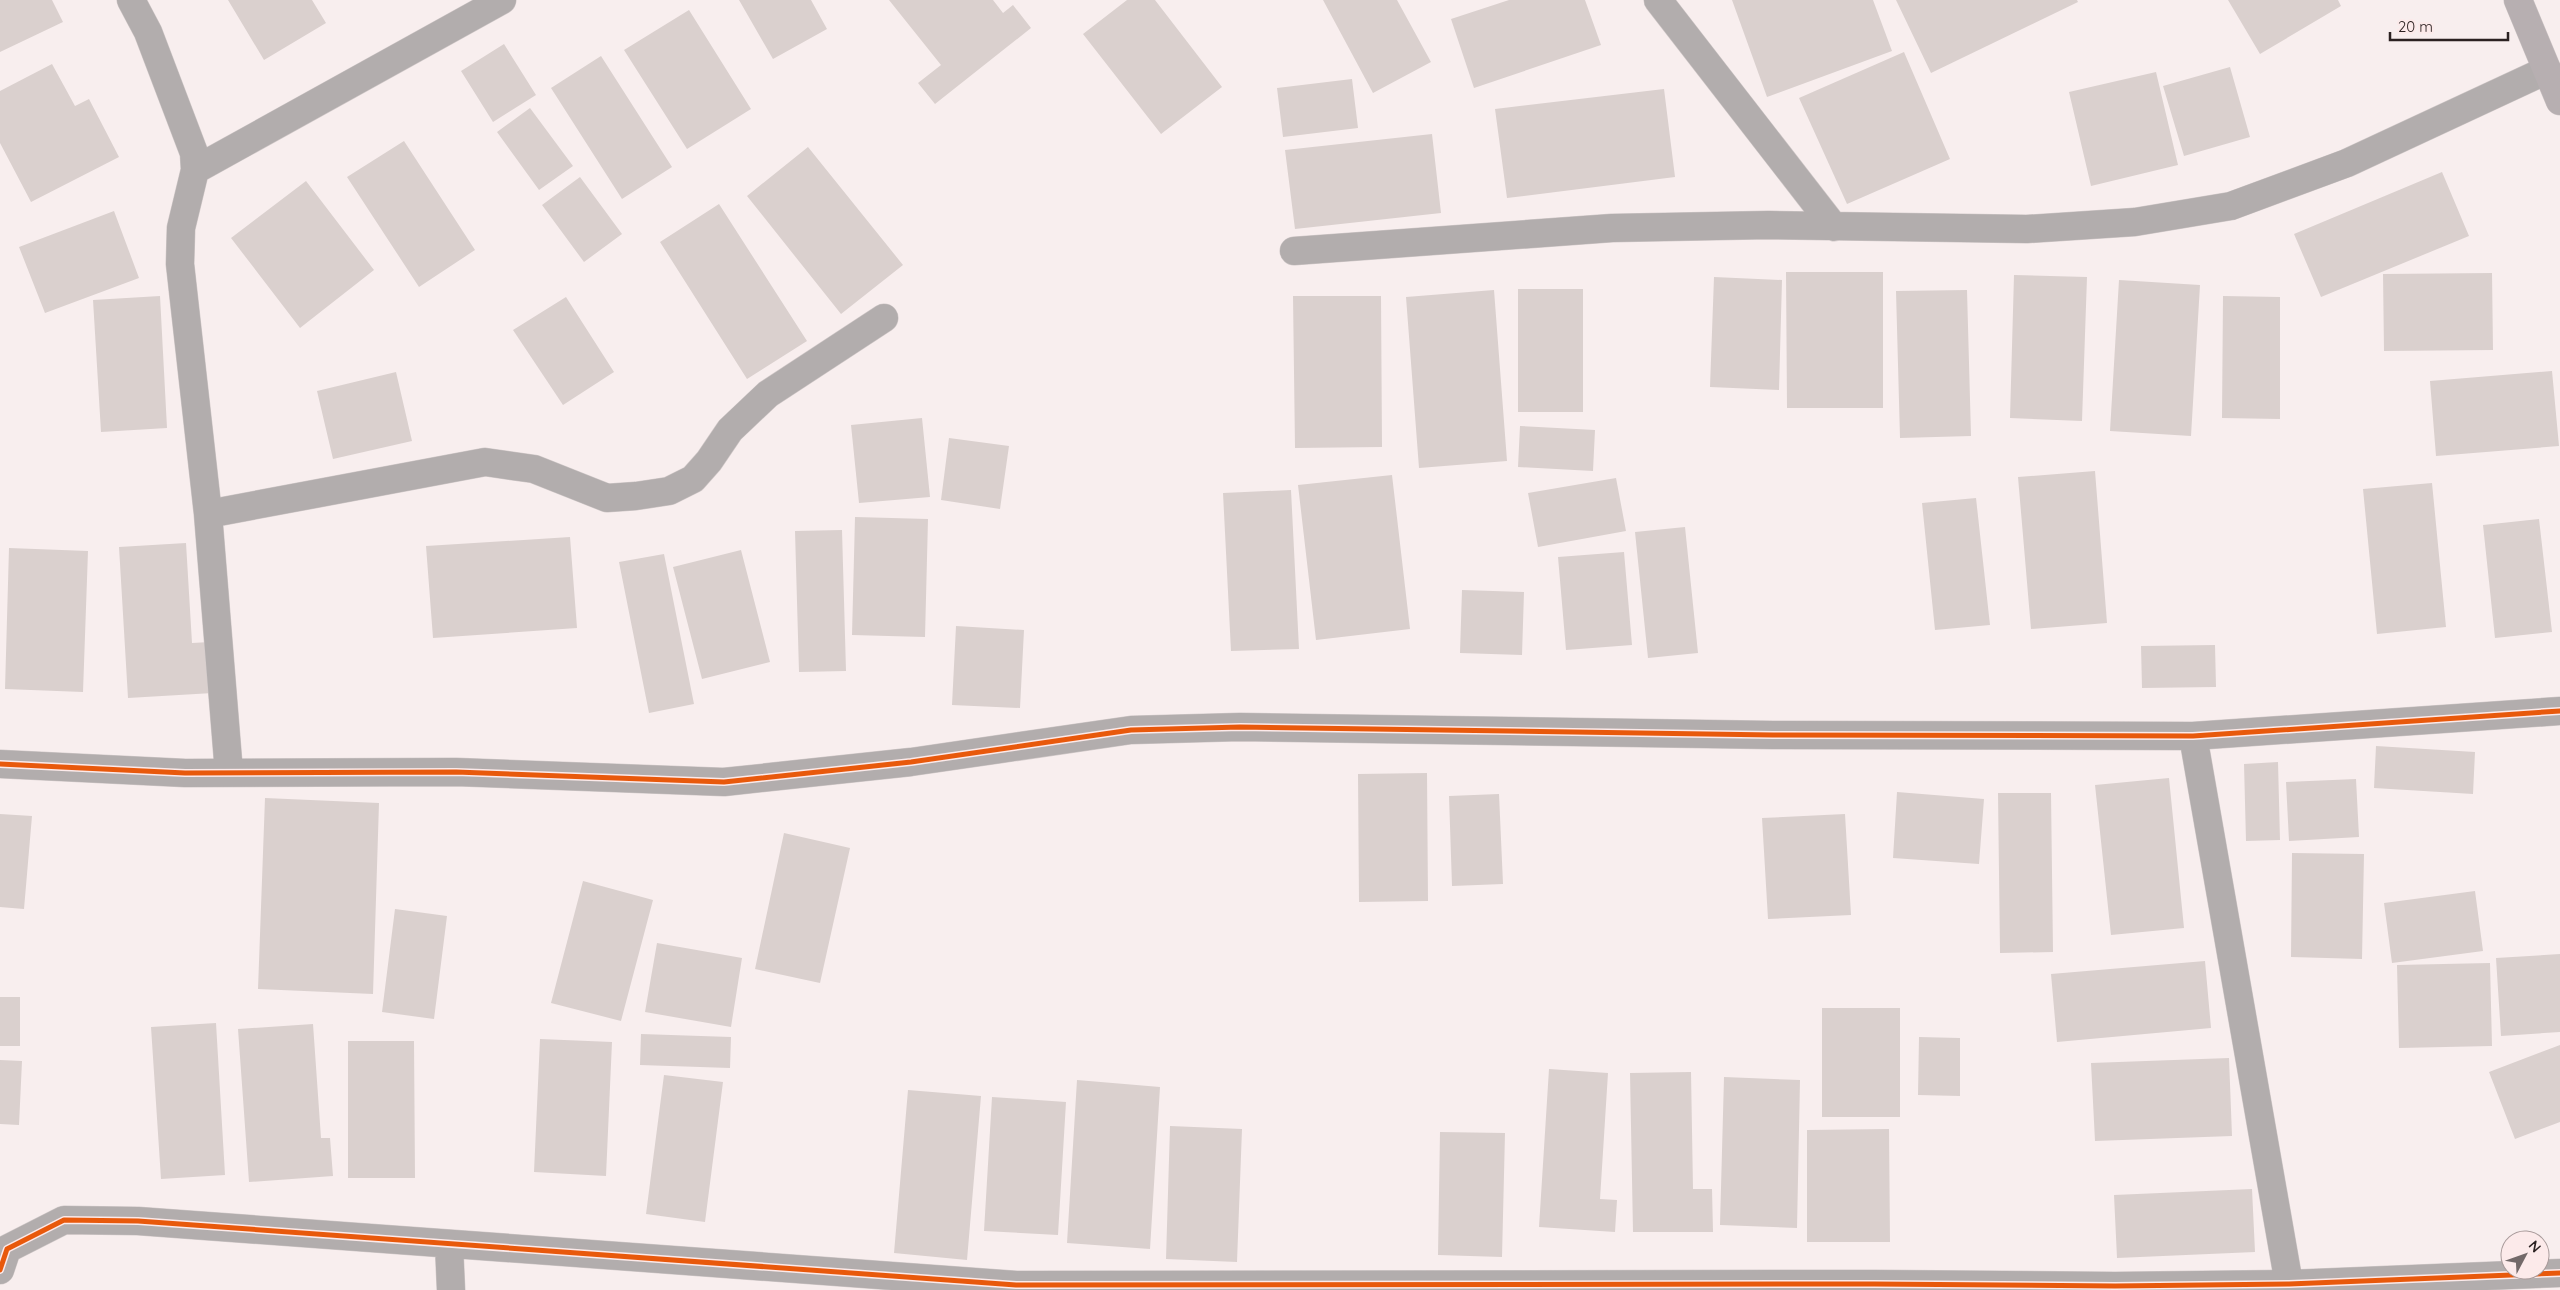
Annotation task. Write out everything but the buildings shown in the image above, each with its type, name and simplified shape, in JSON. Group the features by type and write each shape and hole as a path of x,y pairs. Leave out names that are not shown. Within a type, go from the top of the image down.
{"main road":[{"path":"2518,0 2560,100"}],"street":[{"path":"131,0 148,32 194,154 195,170 181,228 180,264 208,514 229,773"},
{"path":"195,170 502,0"},
{"path":"1658,0 1834,227"},
{"path":"1294,251 1612,228 1769,225 2027,229 2135,222 2231,206 2347,163 2547,70"},
{"path":"208,514 485,462 534,470 607,498 668,491 693,479 709,462 730,430 768,394 884,318"},
{"path":"0,764 185,773 456,772 724,782 911,762 1132,730 1240,727 1773,735 2193,736 2560,711"},
{"path":"2193,736 2289,1284"},
{"path":"0,1270 7,1249 64,1220 138,1221 1016,1287 1874,1284 2115,1286 2289,1284 2560,1273"},
{"path":"449,1245 451,1290"}],"cycle path":[{"path":"0,764 185,773 456,772 724,782 911,762 1131,730 1240,727 1773,735 2193,736 2560,711"},
{"path":"0,1270 7,1249 64,1220 138,1221 1016,1285 1874,1284 2115,1286 2289,1284 2560,1273"}]}
